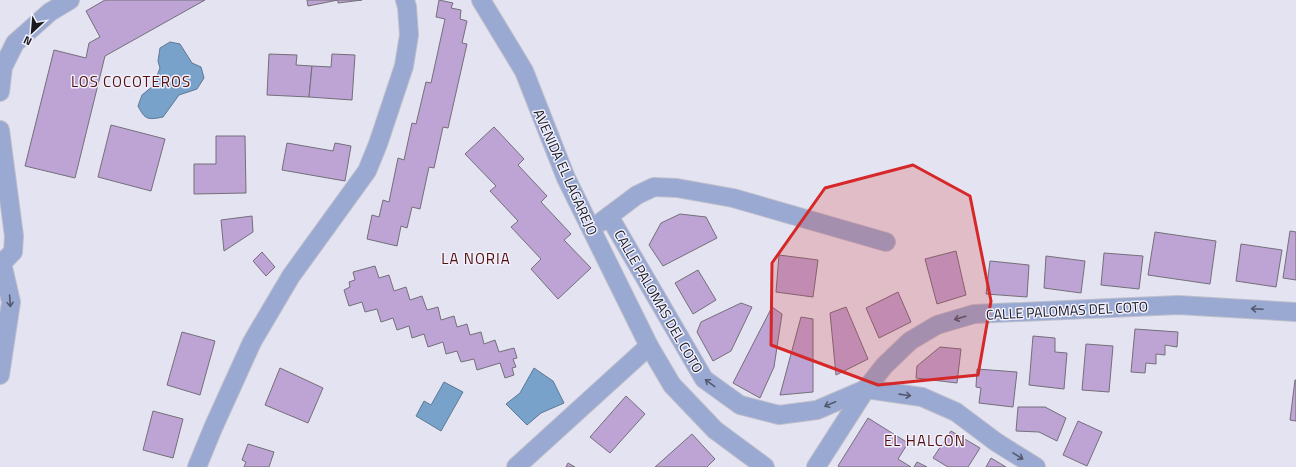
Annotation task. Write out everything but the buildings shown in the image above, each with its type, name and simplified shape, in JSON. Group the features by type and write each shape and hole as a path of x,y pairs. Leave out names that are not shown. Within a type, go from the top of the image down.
{"street":[{"path":"0,92 3,67 15,43 50,12 70,0"},
{"path":"197,467 252,342 291,276 367,171 378,144 404,66 409,35 405,0"},
{"name":"AVENIDA EL LAGAREJO","path":"481,0 524,72 566,178 649,346 672,385 715,430 765,467"},
{"path":"0,130 14,236 12,252 1,263 11,302 0,375"},
{"name":"CALLE PALOMAS DEL COTO","path":"591,230 637,195 654,187 677,188 732,198 886,242"},
{"name":"CALLE PALOMAS DEL COTO","path":"609,216 704,379 740,405 779,415 817,410 866,389"},
{"name":"CALLE PALOMAS DEL COTO","path":"816,467 866,389 884,366 910,341 937,325 974,314 1178,305 1296,312"},
{"path":"516,467 649,346"},
{"path":"866,389 922,397 956,412 996,442 1036,467"}],"highlighted area":[{"path":"913,165 970,196 991,301 978,375 878,385 771,345 772,263 825,188"}],"water":[{"path":"170,42 180,44 192,63 201,67 204,78 197,89 179,95 163,117 150,119 143,114 138,106 142,95 153,86 160,68 158,61 160,48"},
{"path":"534,368 553,381 564,403 541,413 527,425 506,404 520,393"},
{"path":"444,382 463,392 441,431 416,416 424,401 431,405"}],"district":[{"name":"LOS COCOTEROS","path":"131,81"},
{"name":"LA NORIA","path":"476,258"},
{"name":"EL HALCON","path":"925,440"}]}
